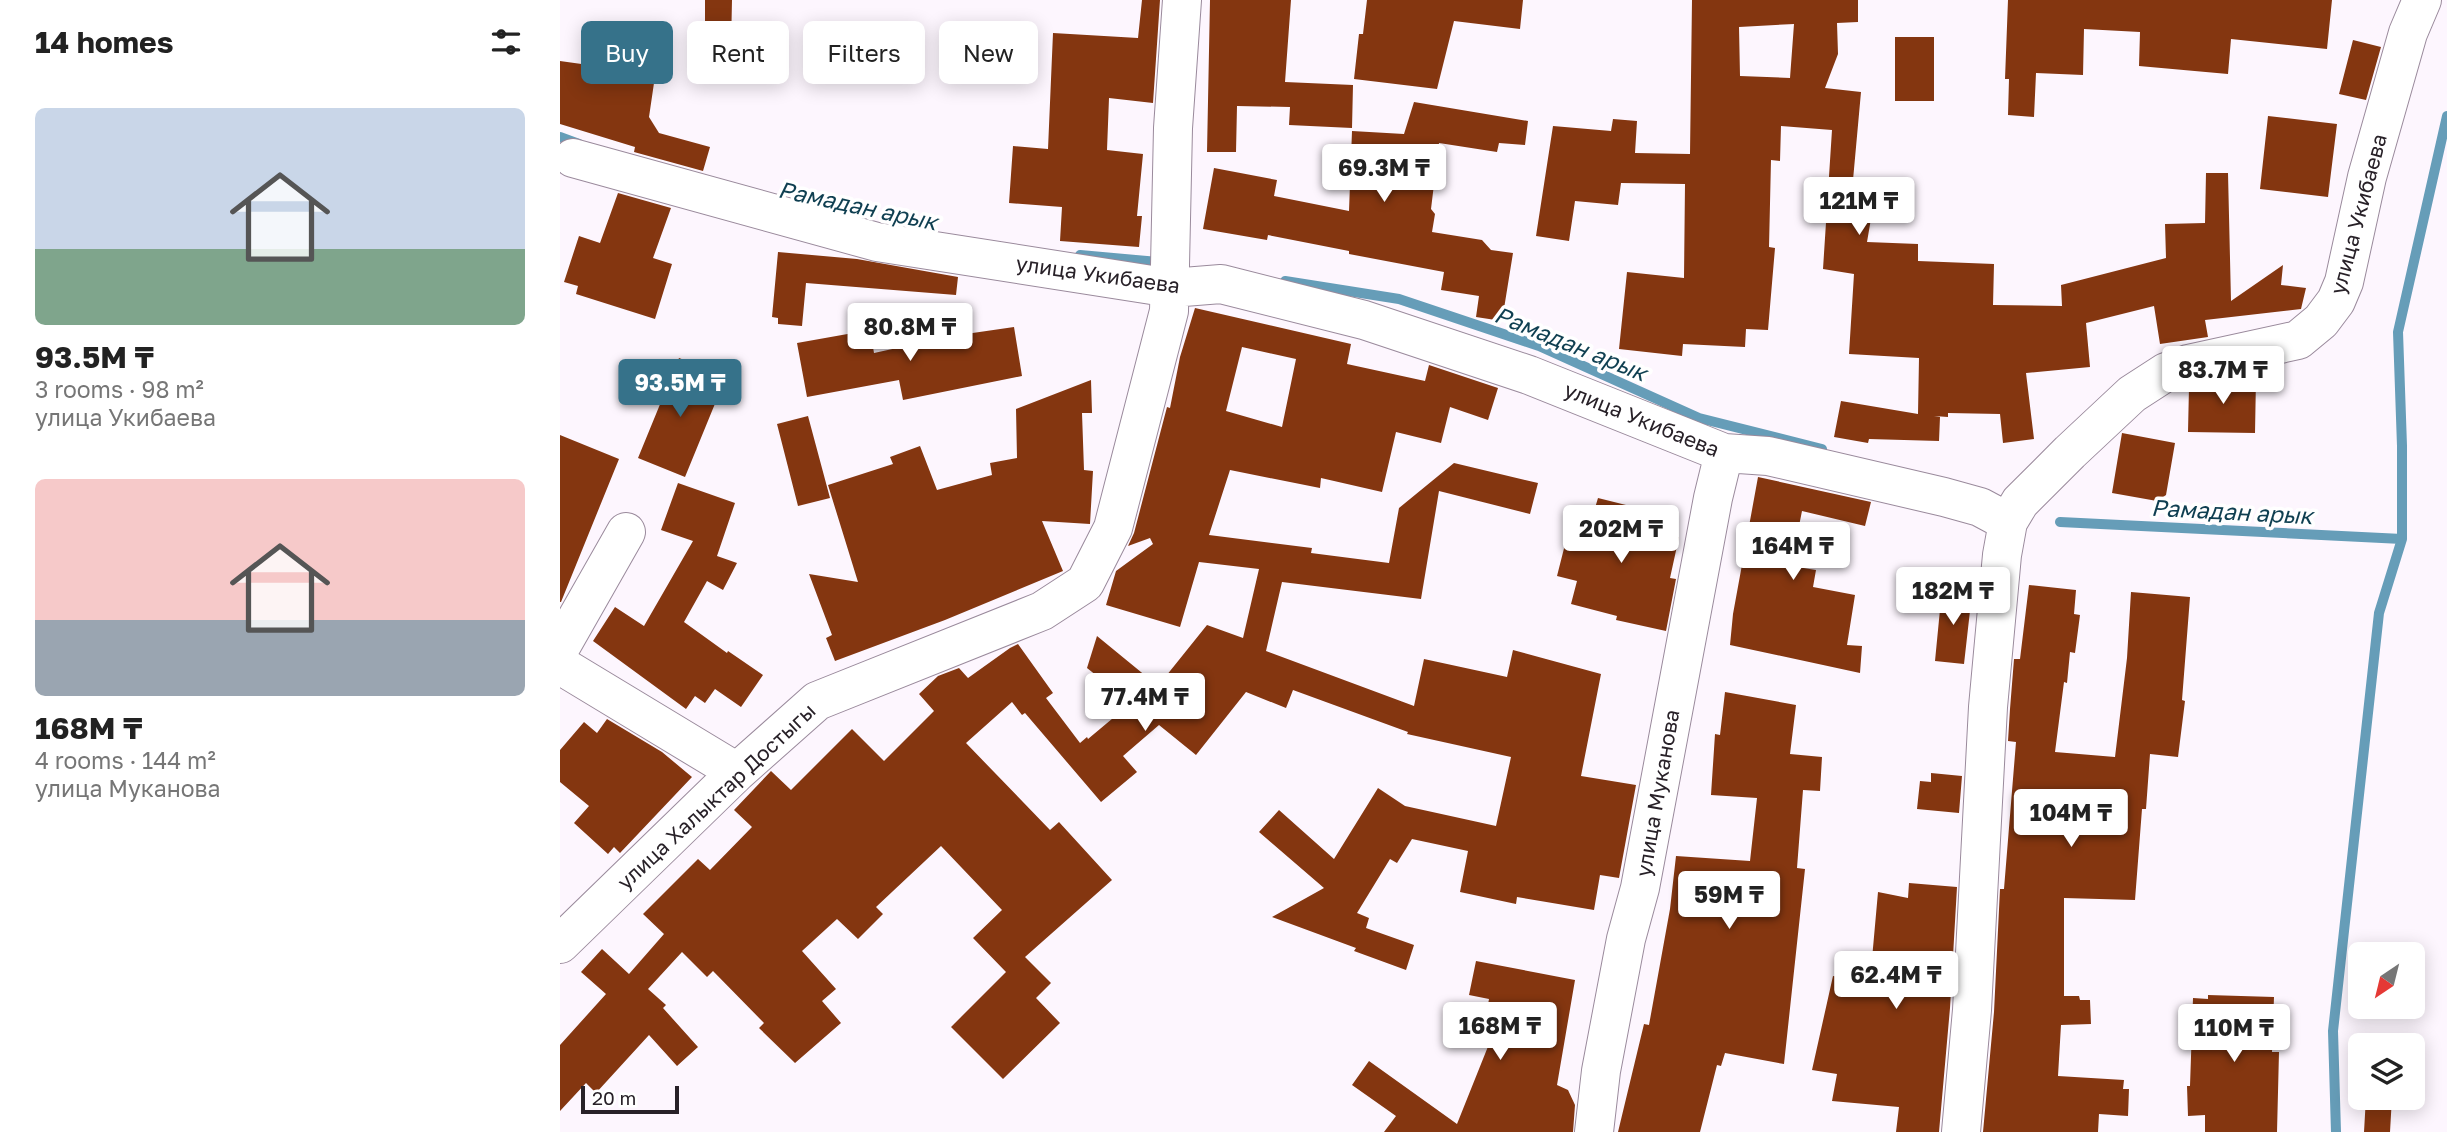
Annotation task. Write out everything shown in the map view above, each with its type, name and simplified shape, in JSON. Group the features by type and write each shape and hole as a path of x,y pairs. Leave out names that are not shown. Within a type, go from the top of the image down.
{"street":[{"name":"улица Халыктар Достыгы","path":"560,944 737,772 817,701 1042,611 1085,583 1113,528 1170,300 1173,128 1182,0"},
{"name":"улица Укибаева","path":"573,158 877,242 1170,300 1221,284 1364,320 1529,374 1724,453 1768,456 1944,497 1980,507 2008,522 2020,502 2070,452 2132,394 2166,372 2188,364 2298,340 2321,321 2336,301 2344,282 2367,177 2409,33 2422,0"},
{"name":"улица Муканова","path":"1594,1132 1601,1071 1626,939 1640,888 1705,538 1724,453"},
{"path":"1961,1132 1972,1010 1988,707 2002,555 2008,522"},
{"path":"560,648 626,532"},
{"path":"560,665 737,772"}],"building":[{"path":"705,0 732,0 732,21 705,21"},
{"path":"1142,0 1160,0 1153,103 1109,98 1107,150 1143,154 1137,216 1142,216 1139,247 1060,241 1062,207 1009,203 1013,146 1048,149 1053,33 1138,38"},
{"path":"1210,0 1291,0 1285,82 1353,85 1352,128 1289,125 1290,107 1237,106 1236,152 1207,152"},
{"path":"1367,0 1523,0 1520,29 1454,21 1437,89 1354,79 1359,34 1363,34"},
{"path":"1692,0 1858,0 1858,22 1837,23 1838,54 1825,88 1861,92 1852,191 1875,195 1867,242 1918,244 1918,261 1994,264 1993,305 2062,306 2061,285 2166,258 2165,224 2205,223 2206,173 2228,173 2231,301 2283,265 2281,285 2306,288 2301,309 2205,320 2208,337 2160,344 2154,306 2086,323 2090,367 2026,373 2034,439 2003,443 2000,414 1948,413 1948,417 1934,416 1940,417 1939,441 1869,439 1868,443 1834,437 1841,401 1918,414 1919,358 1849,354 1854,274 1823,269 1832,130 1781,126 1780,161 1771,160 1769,247 1775,248 1768,330 1746,329 1745,347 1683,344 1682,356 1619,349 1627,272 1684,278 1685,184 1621,183 1618,205 1575,201 1569,241 1536,236 1553,126 1611,131 1613,119 1637,121 1635,153 1690,154","holes":["1794,24 1790,78 1740,76 1739,27"]},
{"path":"2008,0 2332,0 2327,49 2231,39 2228,74 2139,66 2140,32 2084,29 2083,75 2036,73 2034,117 2008,115 2009,79 2005,79"},
{"path":"1895,37 1934,37 1934,101 1895,101"},
{"path":"2353,40 2381,47 2366,100 2339,94"},
{"path":"560,61 581,64 581,84 654,84 649,117 659,133 710,147 703,171 634,152 635,147 560,124"},
{"path":"1414,102 1528,121 1525,145 1499,143 1497,152 1439,143 1431,209 1435,214 1432,232 1482,240 1491,250 1513,253 1502,321 1476,317 1479,296 1441,290 1444,272 1268,235 1267,240 1203,229 1214,168 1277,180 1274,196 1349,211 1352,131 1404,134"},
{"path":"2268,116 2337,124 2328,197 2260,189"},
{"path":"618,193 671,208 653,258 672,264 655,319 576,294 578,286 564,282 579,236 600,243"},
{"path":"778,252 857,259 958,277 956,295 806,283 802,326 778,324 778,318 772,317"},
{"path":"1195,308 1351,344 1347,364 1425,381 1429,365 1498,388 1488,420 1450,407 1441,443 1396,432 1382,492 1321,478 1320,488 1230,470 1209,535 1312,548 1311,553 1389,563 1399,508 1454,463 1538,483 1530,514 1439,491 1421,599 1282,582 1266,651 1414,706 1424,659 1507,677 1513,650 1601,674 1581,776 1636,785 1619,878 1600,875 1594,910 1517,897 1516,904 1460,892 1468,851 1412,839 1397,863 1390,859 1357,913 1369,918 1366,928 1414,945 1406,970 1272,917 1324,888 1259,832 1279,810 1334,859 1378,788 1405,806 1496,826 1511,757 1407,734 1408,732 1293,690 1286,708 1246,692 1196,755 1159,725 1123,756 1137,772 1101,802 1025,713 1022,715 1012,702 966,743 1050,830 1059,822 1112,880 1025,957 1051,983 1036,998 1060,1023 1003,1079 951,1027 1006,972 973,938 1002,910 941,846 876,907 883,914 858,939 837,919 802,951 836,989 822,1001 841,1023 795,1063 759,1028 764,1023 713,971 707,977 682,952 648,989 666,1005 663,1008 698,1047 677,1066 649,1035 596,1093 586,1083 560,1111 560,1045 606,994 581,972 602,949 629,974 664,934 643,914 698,859 710,870 752,827 734,810 771,771 791,790 852,729 884,761 934,711 919,694 938,676 959,668 968,678 1018,644 1053,693 1046,698 1080,743 1131,703 1087,668 1097,636 1158,686 1207,625 1243,638 1259,569 1199,562 1180,627 1106,605 1116,571 1153,544 1150,538 1128,546 1134,533 1167,407 1170,408 1180,357","holes":["1242,347 1296,359 1282,427 1226,411"]},
{"path":"1014,327 1022,376 903,400 899,380 807,397 797,343 870,330 874,353 952,336"},
{"path":"679,358 707,369 702,381 721,389 685,477 638,458"},
{"path":"2228,378 2256,378 2255,433 2188,432 2189,387"},
{"path":"1091,380 1092,413 1082,413 1084,470 1093,471 1090,524 1042,521 1063,571 945,620 835,661 826,638 832,635 809,574 858,582 828,485 893,464 890,457 920,446 937,490 992,475 990,463 1017,458 1016,409"},
{"path":"808,416 830,498 798,506 777,424"},
{"path":"2122,433 2175,443 2166,495 2157,501 2112,493"},
{"path":"560,435 619,459 561,602 560,602"},
{"path":"1758,477 1871,502 1865,526 1802,511 1791,566 1816,570 1813,587 1855,595 1847,645 1862,646 1860,673 1730,645 1733,614"},
{"path":"678,483 735,503 717,556 737,563 723,590 707,581 684,622 763,675 741,707 715,689 705,703 695,696 686,709 593,641 615,607 644,626 693,541 661,530"},
{"path":"1598,498 1650,511 1645,530 1679,537 1670,578 1676,579 1666,631 1616,620 1617,616 1571,604 1577,581 1557,576 1573,513 1592,518"},
{"path":"2029,585 2076,590 2074,614 2080,615 2075,653 2070,652 2067,683 2064,682 2055,752 2115,757 2127,658 2131,592 2190,597 2182,700 2185,701 2178,757 2150,754 2146,809 2142,809 2135,900 2064,898 2064,996 2079,996 2080,1000 2090,1000 2091,1024 2061,1025 2058,1076 2124,1080 2123,1089 2129,1089 2128,1116 2099,1114 2098,1132 1983,1132 1994,1012 2000,889 2004,889 2016,742 2008,741 2014,659 2020,659"},
{"path":"1942,589 1972,593 1964,664 1935,661"},
{"path":"1725,692 1796,705 1790,754 1822,757 1820,791 1803,790 1797,868 1805,869 1784,1064 1725,1053 1721,1066 1717,1065 1700,1132 1618,1132 1644,1024 1649,1025 1670,909 1676,856 1750,861 1757,798 1711,795 1715,734 1720,735"},
{"path":"607,719 662,752 692,777 620,853 614,847 608,854 574,823 589,806 560,782 560,750 584,722 597,733"},
{"path":"1931,773 1962,776 1959,813 1917,809 1920,781 1931,782"},
{"path":"1909,883 1957,887 1939,1132 1896,1132 1899,1107 1832,1101 1837,1074 1812,1070 1833,976 1856,979 1857,958 1872,959 1878,892 1908,898"},
{"path":"1476,961 1575,980 1557,1085 1568,1090 1575,1105 1573,1132 1384,1132 1396,1116 1352,1085 1369,1061 1457,1124 1491,1039 1482,1037 1489,999 1469,995"},
{"path":"2208,995 2274,997 2272,1052 2279,1052 2277,1132 2205,1132 2205,1115 2188,1116 2187,1086 2190,1086 2193,998 2208,999"},
{"path":"2365,1110 2391,1110 2390,1132 2364,1132"}],"waterway":[{"path":"2336,1132 2333,1031 2379,613 2402,539 2398,332 2447,116"},
{"name":"Рамадан арык","path":"560,137 579,144"},
{"name":"Рамадан арык","path":"1080,255 1158,262"},
{"name":"Рамадан арык","path":"1285,281 1399,299 1539,346 1699,418 1822,449"},
{"name":"Рамадан арык","path":"2060,522 2402,539"}]}
